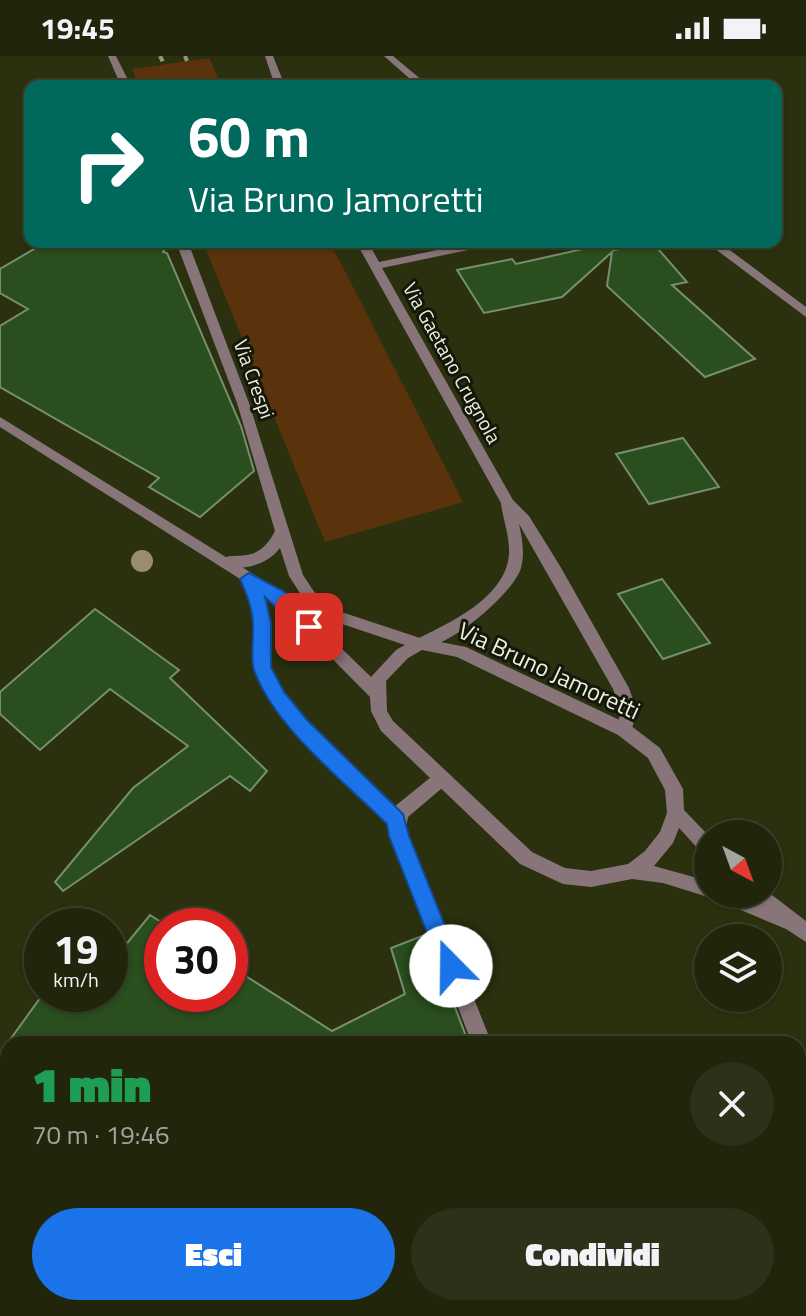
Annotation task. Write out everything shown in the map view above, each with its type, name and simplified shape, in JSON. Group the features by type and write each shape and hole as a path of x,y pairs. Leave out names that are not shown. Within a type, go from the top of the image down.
{"street":[{"path":"112,56 123,80"},
{"path":"269,56 278,80"},
{"path":"388,56 417,80"},
{"name":"Via Crespi","path":"184,248 243,403 296,576 317,608"},
{"name":"Via Gaetano Crugnola","path":"365,248 508,503 524,520 555,570 621,688 629,711 624,730"},
{"path":"375,266 463,248"},
{"path":"720,248 806,313"},
{"name":"Via Bruno Jamoretti","path":"0,421 279,597 377,693"},
{"name":"Via Gaetano Crugnola","path":"420,644 456,628 491,601 508,579 516,557 508,503"},
{"path":"223,563 247,564 264,558 275,547 282,531"},
{"path":"249,579 256,593 262,623 262,667 277,697 396,820 399,836 479,1036"},
{"name":"Via Bruno Jamoretti","path":"279,597 420,644 460,651 624,730 654,753 674,789 676,813"},
{"name":"Via Bruno Jamoretti","path":"420,644 388,667 378,679 379,711 387,726 526,858 563,876 591,879 632,871"},
{"path":"396,820 407,805 442,778"},
{"path":"632,871 651,857 667,837 676,813 694,832"},
{"path":"632,871 663,875 694,885"},
{"path":"757,908 786,920"},
{"path":"773,908 806,933"}],"shaded area":[{"path":"209,58 219,80 137,80 132,69"},
{"path":"205,248 333,248 463,502 325,542"}],"building":[{"path":"36,248 166,248 163,252 167,253 241,426 254,471 200,517 149,487 159,478 0,387 0,326 28,309 0,293 0,269"},
{"path":"587,248 657,248 687,282 672,285 755,359 705,377 607,286 612,252 562,297 484,313 457,270 512,259 516,264"},
{"path":"683,438 719,487 649,504 616,454"},
{"path":"662,579 710,643 663,659 618,594"},
{"path":"95,609 179,670 170,678 267,771 250,791 230,776 63,891 55,882 133,788 188,746 110,689 40,750 0,714 0,692"},
{"path":"144,922 144,1012 248,1012 248,977 332,1031 405,994 391,948 427,934 466,1036 13,1036 30,1012 128,1012 128,942"}],"railway":[{"path":"160,56 164,64"},
{"path":"185,56 187,61"}],"route":[{"path":"309,627 279,597 249,579 256,593 262,623 262,667 277,697 396,820 399,836 451,966"}]}
